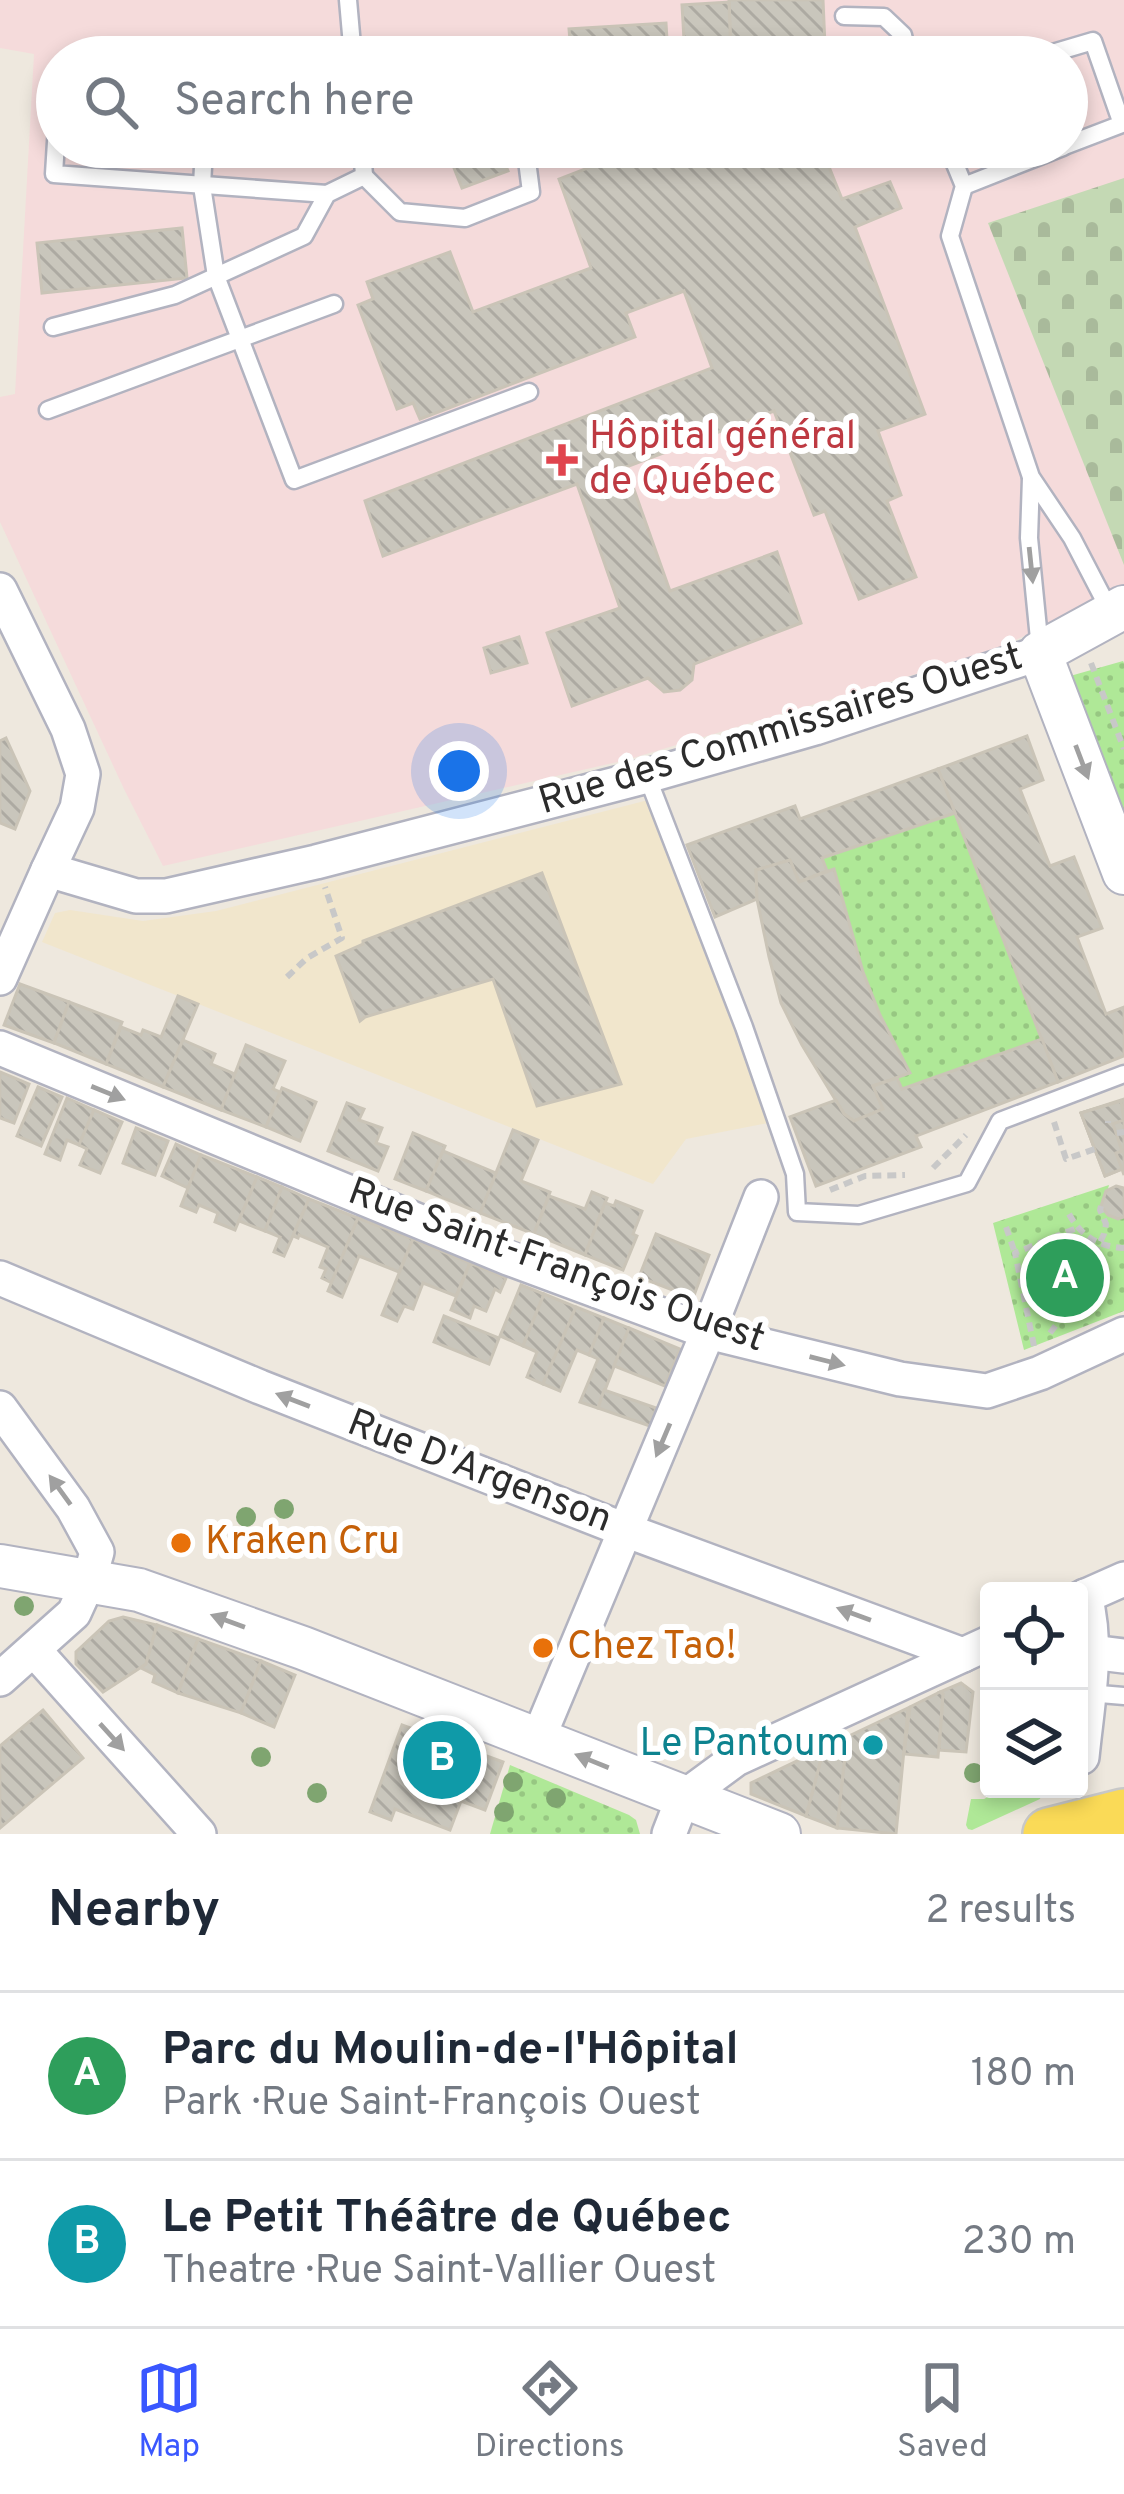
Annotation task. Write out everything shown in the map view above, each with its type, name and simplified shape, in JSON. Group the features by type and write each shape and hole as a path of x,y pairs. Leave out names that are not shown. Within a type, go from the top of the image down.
{"main road":[{"path":"1049,1834 1124,1815"}],"street":[{"path":"0,590 68,729 83,774 77,808 0,978"},
{"path":"1110,625 1040,652 1124,873"},
{"name":"Rue des Commissaires Ouest","path":"48,870 136,896 166,896 647,776 815,728 1040,652"},
{"name":"Rue Saint-François Ouest","path":"0,1048 508,1258 708,1332 900,1379 987,1391 1037,1361 1124,1334"},
{"path":"538,1739 761,1197"},
{"name":"Rue D'Argenson","path":"0,1278 260,1387 625,1529 976,1649"},
{"path":"0,1408 87,1530 97,1552 74,1613 0,1679"},
{"path":"0,1566 140,1589 538,1739 676,1816 779,1834"},
{"path":"1088,1595 1124,1579"},
{"path":"1088,1612 1107,1654 1088,1693"},
{"path":"676,1816 736,1760 976,1649"},
{"path":"34,1650 183,1828"}],"lane":[{"path":"348,0 351,36"},
{"path":"844,16 884,17 903,36"},
{"path":"1088,42 1093,41 1122,124 1088,137"},
{"path":"54,168 54,174 327,194 364,176"},
{"path":"203,168 216,276 295,480 529,392"},
{"path":"363,168 364,176 400,212 465,218 531,192 528,168"},
{"path":"957,168 964,185 950,236 1031,477 1072,538 1110,625"},
{"path":"964,185 1008,168"},
{"path":"53,327 175,295 304,236 327,194"},
{"path":"48,410 334,304"},
{"path":"1031,477 1029,538 1040,652"},
{"path":"647,776 788,1153 795,1174 797,1212 859,1215 967,1183 1000,1120 1124,1074"},
{"path":"1088,1693 1124,1696"}],"path":[{"path":"1110,625 1124,749"},
{"path":"287,977 307,958 342,938 316,862"},
{"path":"1047,1102 1066,1159 1095,1149"},
{"path":"926,1175 975,1126"},
{"path":"814,1196 865,1176 906,1175"},
{"path":"1037,1361 1069,1308 1099,1243 1106,1223 1101,1206"},
{"path":"1069,1214 1077,1228 1099,1243 1124,1248"},
{"path":"1006,1227 1037,1361"},
{"path":"1015,1253 1077,1228"}],"shaded area":[{"name":"Hôpital général de Québec","path":"0,0 1124,0 1124,589 990,652 626,760 163,866 0,522 0,397 15,394 34,54 0,48"},
{"path":"656,798 768,1123 686,1139 653,1184 42,942 55,913 70,910 143,921 216,911"}],"green space":[{"path":"1124,178 1124,565 988,223"},
{"path":"1124,663 1124,837 1063,678"},
{"path":"955,813 1042,1039 902,1089 897,1078 910,1072 863,972 834,869 827,871 822,859"},
{"path":"1109,1185 1108,1189 1124,1188 1124,1311 1024,1350 993,1223"},
{"path":"510,1765 629,1815 640,1834 490,1834"},
{"path":"1040,1798 968,1829 971,1799"}],"building":[{"path":"729,0 823,0 825,36 730,36"},
{"path":"729,2 730,36 684,36 682,5"},
{"path":"666,23 667,36 570,36 569,29"},
{"path":"454,168 508,171 462,188"},
{"path":"588,168 829,168 842,199 890,182 901,208 855,227 925,414 878,431 901,495 887,501 916,577 859,599 825,511 814,515 774,411 626,467 670,591 777,552 801,623 694,664 692,680 680,690 664,692 648,678 572,706 547,633 620,608 577,484 383,556 365,501 712,368 684,291 626,313 635,337 420,419 413,403 397,409 358,305 373,299 367,282 450,252 473,312 591,268 559,179"},
{"path":"182,228 187,278 42,293 37,243"},
{"path":"519,637 527,663 491,673 484,648"},
{"path":"1027,736 1043,780 1020,789 1050,866 1074,857 1102,928 1077,937 1106,1014 1124,1007 1124,1056 1058,1082 938,769"},
{"path":"6,738 30,791 15,829 0,823 0,741"},
{"path":"938,769 955,813 822,858 827,871 799,882 790,860 756,870 757,899 715,917 687,845 795,806 800,819"},
{"path":"790,860 799,882 834,869 863,972 910,1073 873,1086 883,1109 854,1121 844,1114 802,1045 781,1003 769,957 756,870"},
{"path":"542,873 621,1084 537,1106 493,979 360,1021 336,956 363,941"},
{"path":"20,984 69,1002 54,1043 4,1025"},
{"path":"178,996 198,1004 163,1087 106,1064 121,1027 161,1037"},
{"path":"69,1002 122,1022 106,1064 54,1043"},
{"path":"1042,1039 1058,1082 916,1136 921,1147 816,1186 790,1117 836,1100 854,1121 883,1109 873,1086 897,1078 902,1089"},
{"path":"183,1040 215,1054 211,1064 235,1074 221,1110 163,1087"},
{"path":"246,1045 285,1061 273,1089 280,1092 266,1127 221,1110"},
{"path":"0,1072 29,1084 14,1123 0,1118"},
{"path":"38,1087 62,1097 41,1146 17,1136"},
{"path":"282,1088 316,1102 300,1141 266,1127"},
{"path":"67,1098 94,1110 79,1145 67,1140 60,1160 45,1154"},
{"path":"1124,1099 1124,1158 1117,1138 1094,1147 1081,1113"},
{"path":"1124,1100 1124,1175 1122,1169 1105,1176 1081,1113"},
{"path":"1121,1101 1124,1120 1113,1124 1122,1169 1105,1176 1081,1113"},
{"path":"347,1103 364,1109 359,1120 382,1128 376,1143 388,1147 378,1171 328,1151"},
{"path":"94,1110 122,1122 100,1173 80,1165 87,1149 79,1145"},
{"path":"136,1128 168,1141 155,1175 123,1163"},
{"path":"513,1130 538,1140 521,1181 550,1192 534,1234 480,1213"},
{"path":"413,1133 445,1146 426,1191 395,1179"},
{"path":"176,1144 201,1155 188,1188 162,1176"},
{"path":"443,1151 496,1173 480,1213 426,1191"},
{"path":"201,1155 257,1177 235,1230 215,1222 218,1213 199,1205 196,1212 181,1206"},
{"path":"257,1177 282,1187 265,1231 239,1221"},
{"path":"282,1187 309,1199 284,1256 274,1252 280,1237 265,1231"},
{"path":"1124,1188 1124,1217 1118,1219 1101,1206 1106,1191"},
{"path":"592,1192 607,1198 585,1255 534,1234 549,1196 585,1209"},
{"path":"309,1199 358,1218 332,1283 322,1278 326,1269 320,1267 328,1247 293,1236"},
{"path":"616,1201 642,1211 623,1270 585,1255 605,1203 614,1206"},
{"path":"358,1218 413,1239 399,1272 359,1256 342,1297 328,1291"},
{"path":"656,1234 709,1255 693,1298 639,1277"},
{"path":"413,1239 470,1263 456,1296 423,1283 413,1309 404,1306 397,1321 382,1315"},
{"path":"470,1263 506,1278 500,1292 495,1289 486,1311 474,1306 470,1318 451,1310"},
{"path":"521,1285 544,1294 523,1346 500,1336"},
{"path":"544,1294 576,1307 543,1384 527,1377 537,1352 523,1346"},
{"path":"576,1307 604,1318 589,1355 577,1350 560,1391 543,1384"},
{"path":"444,1316 499,1338 489,1364 434,1342"},
{"path":"604,1318 629,1328 598,1408 580,1402 598,1359 589,1355"},
{"path":"629,1328 680,1349 665,1386 614,1366"},
{"path":"604,1390 656,1408 650,1426 598,1408"},
{"path":"123,1617 157,1625 146,1664 103,1692 76,1664 76,1652 109,1621"},
{"path":"157,1625 198,1639 178,1693 153,1682 155,1675 141,1668"},
{"path":"198,1639 261,1661 241,1713 178,1693"},
{"path":"261,1661 295,1675 274,1727 241,1713"},
{"path":"961,1683 973,1692 966,1752 939,1750 940,1692"},
{"path":"940,1692 938,1757 904,1754 910,1707"},
{"path":"908,1708 896,1834 837,1828 847,1737"},
{"path":"43,1710 83,1758 0,1828 0,1746"},
{"path":"402,1725 503,1762 485,1810 461,1801 450,1830 395,1809 391,1820 370,1812"},
{"path":"847,1737 837,1828 806,1816 824,1748"},
{"path":"824,1748 806,1816 751,1794 751,1783"}],"place":[{"name":"Hôpital général de Québec","path":"562,460"},
{"name":"Parc du Moulin-de-l'Hôpital","path":"1065,1278"},
{"name":"Kraken Cru","path":"181,1543"},
{"name":"Chez Tao!","path":"543,1648"},
{"name":"Le Pantoum","path":"873,1745"},
{"name":"Le Petit Théâtre de Québec","path":"442,1760"}]}
